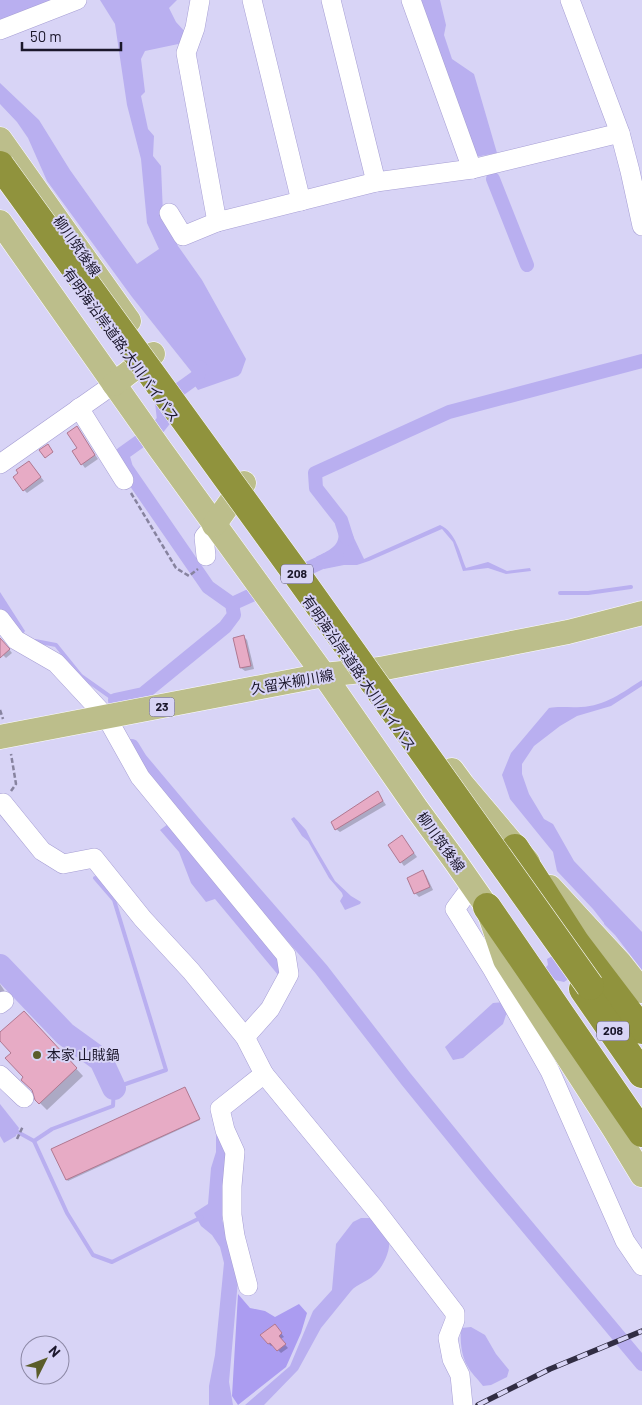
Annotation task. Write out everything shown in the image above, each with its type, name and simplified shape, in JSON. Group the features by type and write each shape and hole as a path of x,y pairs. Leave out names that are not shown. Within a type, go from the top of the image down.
{"highway":[{"name":"有明海沿岸道路;大川バイパス","path":"0,165 303,583 587,987 642,1074"},
{"name":"有明海沿岸道路;大川バイパス","path":"0,178 642,1061"},
{"path":"515,848 576,943 642,1030"},
{"path":"479,896 642,1133"}],"main road":[{"name":"柳川筑後線","path":"0,139 194,410 346,630 380,669 463,785 515,848 620,963 642,991"},
{"name":"柳川筑後線","path":"0,222 214,525 324,675 479,896 504,960 642,1175"},
{"path":"114,384 153,354"},
{"path":"214,525 244,483"},
{"name":"久留米柳川線","path":"4,736 107,718 324,675 380,669 568,632 642,612"}],"street":[{"path":"0,30 77,0"},
{"path":"200,0 195,28 186,53 217,222"},
{"path":"252,0 301,201"},
{"path":"331,0 376,182"},
{"path":"411,0 472,169"},
{"path":"570,0 620,132 642,226"},
{"path":"169,214 183,236 217,222 376,182 472,169 620,132"},
{"path":"0,464 114,384"},
{"path":"79,408 124,480"},
{"path":"206,556 204,536 214,525"},
{"path":"0,619 16,640 56,663 107,718 140,778 286,956 289,974 270,1009 245,1037"},
{"path":"3,803 42,851 63,864 94,858 245,1037 264,1074 375,1209 455,1313 456,1320 448,1338 452,1359 460,1375 463,1405"},
{"path":"479,896 455,909 550,1071 625,1242 642,1266"},
{"path":"248,1286 232,1215 235,1152 225,1130 220,1109 264,1074"},
{"path":"0,1075 24,1098"}],"path":[{"path":"124,480 176,568 189,576 201,567 206,556"},
{"path":"3,803 16,784 4,736"},
{"path":"17,1139 23,1126"}],"shaded area":[{"path":"0,0 54,0 0,20"},
{"path":"100,0 177,0 169,8 176,22 187,34 183,43 145,51 141,59 145,92 141,96 148,129 154,136 153,156 161,166 163,214 178,246 202,280 246,359 238,376 198,390 190,379 194,375 132,297 47,181 28,138 17,122 0,104 0,83 39,120 70,170 137,264 159,249 147,223 141,159 127,105 115,24"},
{"path":"421,0 440,0 446,25 444,35 452,59 474,74 497,153 475,157"},
{"path":"345,519 364,559 440,525 454,538 466,568 488,562 507,571 530,568 531,571 506,574 488,568 463,571 453,542 442,529 369,561 357,565 344,565 324,569 316,557 335,545 338,537 337,524"},
{"path":"0,592 25,631 21,637 0,611"},
{"path":"642,680 642,686 611,706 577,716 560,726 534,746 522,764 522,774 529,794 544,819 553,824 574,861 642,932 642,970 593,909 557,871 553,852 510,799 502,775 511,753 549,708 581,707 598,704 613,698"},
{"path":"294,817 306,830 335,881 351,896 361,902 360,904 345,910 340,901 343,896 342,893 329,878 308,841 302,836 291,819"},
{"path":"168,824 283,963 279,976 215,899 206,902 191,883 179,852 160,830"},
{"path":"558,953 576,974 564,982 555,980 545,968 548,965 547,959"},
{"path":"504,1002 510,1011 506,1015 503,1024 463,1058 453,1060 445,1047 493,1003"},
{"path":"0,1104 19,1128 16,1136 4,1143 0,1136"},
{"path":"220,1132 228,1153 222,1220 239,1269 229,1382 233,1405 209,1405 209,1386 215,1355 224,1263 220,1247 212,1235 201,1226 194,1213 208,1204 211,1168 216,1152 216,1136"},
{"path":"361,1218 371,1218 388,1235 388,1251 381,1267 371,1277 351,1291 321,1328 298,1370 264,1405 245,1405 290,1366 313,1311 332,1290 336,1244 353,1222"},
{"path":"238,1294 250,1308 265,1311 275,1317 299,1304 307,1313 301,1333 286,1367 238,1405 232,1396"},
{"path":"471,1327 485,1335 496,1354 509,1370 507,1377 491,1385 483,1386 471,1372 464,1358 461,1328"}],"building":[{"path":"77,426 95,455 81,465 72,451 77,448 67,433"},
{"path":"48,444 53,452 45,458 39,450"},
{"path":"29,461 41,477 23,491 13,477 18,473 16,470"},
{"path":"244,635 251,666 240,668 233,638"},
{"path":"0,638 10,649 0,658"},
{"path":"378,791 383,801 335,830 331,822"},
{"path":"402,835 414,853 400,863 388,845"},
{"path":"423,870 430,887 414,894 407,878"},
{"name":"本家 山賊鍋","path":"24,1011 77,1068 39,1104 35,1100 32,1090 21,1080 23,1077 5,1058 11,1053 0,1041 0,1032"},
{"path":"185,1087 200,1119 66,1180 51,1149"},
{"path":"275,1324 282,1333 279,1336 286,1344 277,1351 260,1335"}],"waterway":[{"path":"493,179 527,265"},
{"path":"347,539 341,520 316,488 315,473 449,412 642,361"},
{"path":"116,709 115,700 143,694 225,627 234,615 232,604 208,587 126,468 122,454 157,429 164,420 162,402 198,376 200,367"},
{"path":"294,575 337,555"},
{"path":"560,593 588,593 631,587"},
{"path":"232,604 267,588"},
{"path":"35,641 56,645 81,676 115,700"},
{"path":"132,746 140,759 198,828 321,969 406,1079 484,1175 642,1364"},
{"path":"14,1130 34,1141 52,1129 113,1106 114,1088 166,1070 114,900 95,878"},
{"path":"0,966 65,1034 101,1060 114,1088"},
{"path":"34,1141 67,1213 93,1255 112,1262 202,1217"}],"railway":[{"path":"478,1405 550,1369 642,1331"}],"place":[{"name":"本家 山賊鍋","path":"37,1055"}]}
